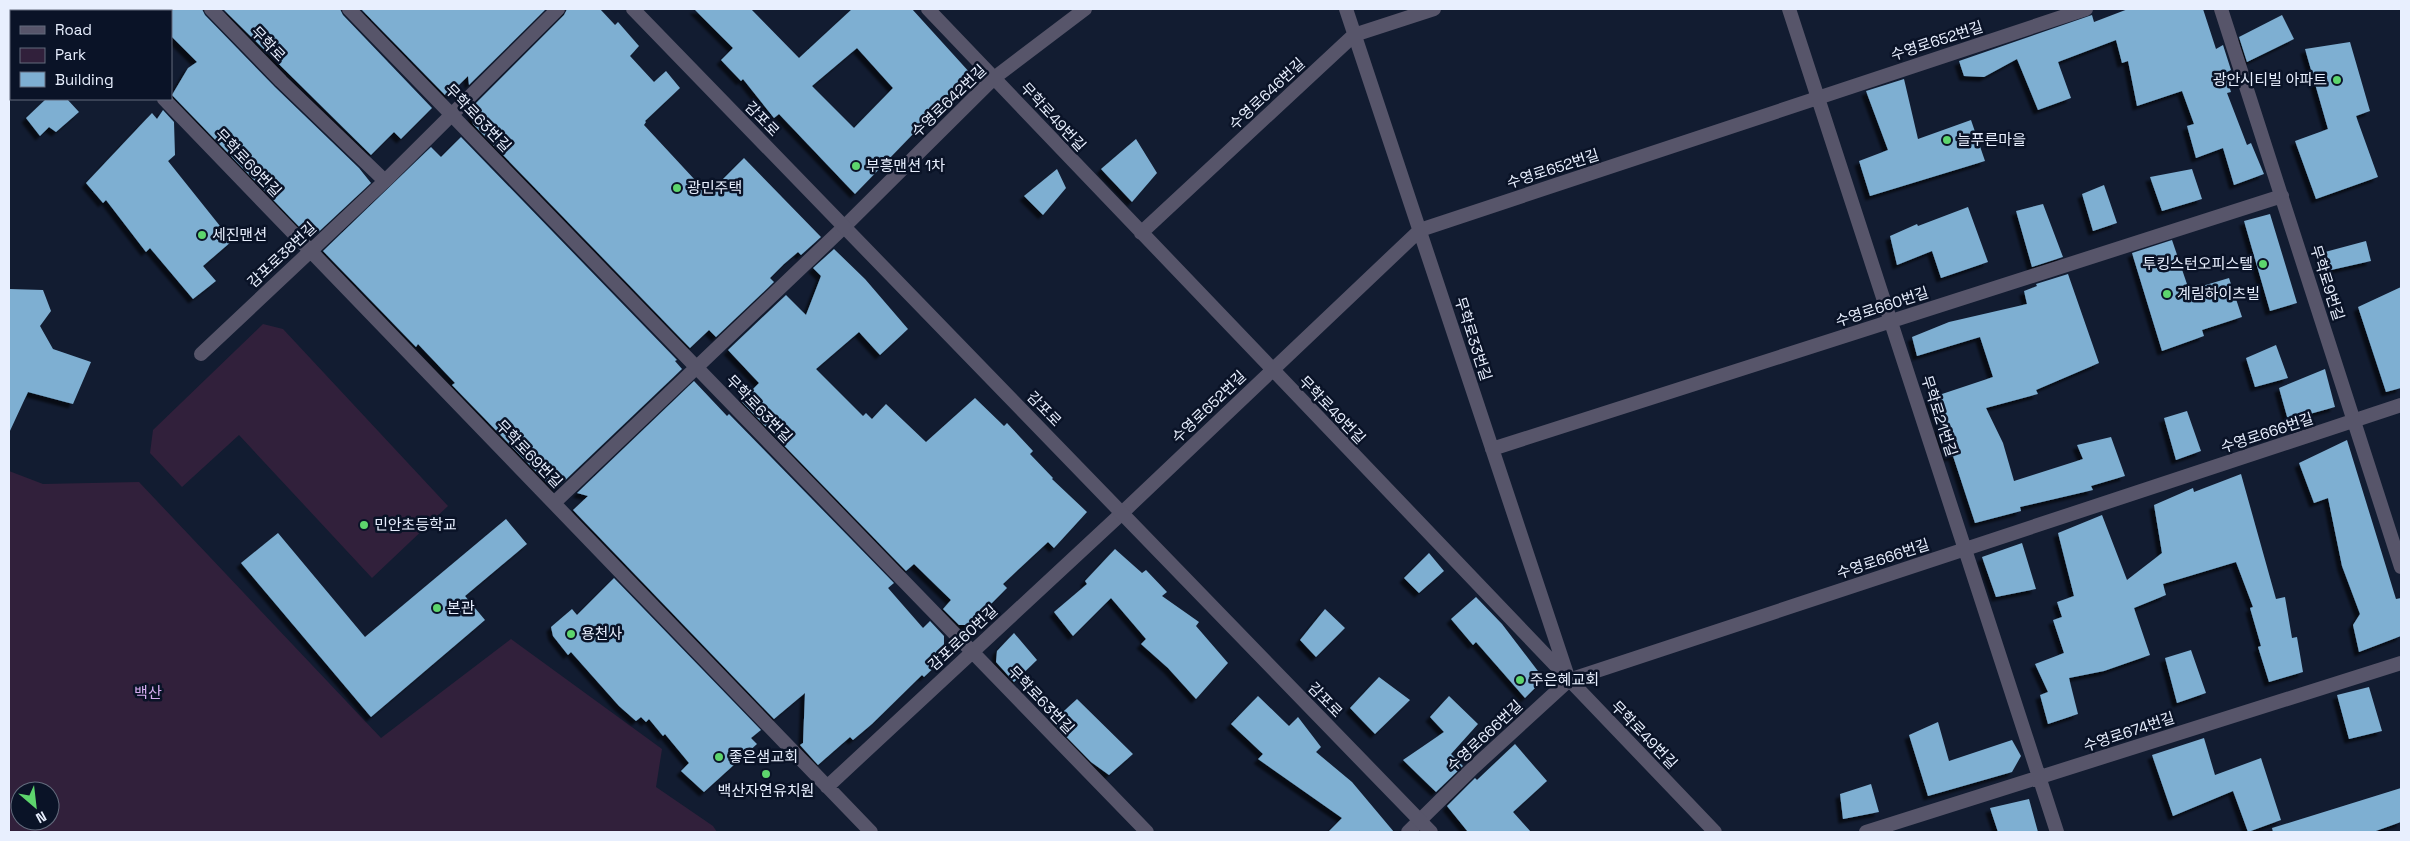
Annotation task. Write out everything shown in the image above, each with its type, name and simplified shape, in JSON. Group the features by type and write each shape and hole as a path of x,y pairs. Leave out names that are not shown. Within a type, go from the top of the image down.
{"street":[{"name":"무학로","path":"211,9 281,81 385,181"},
{"name":"무학로63번길","path":"349,9 1147,832"},
{"name":"감포로38번길","path":"201,354 385,181 558,9"},
{"name":"감포로","path":"633,9 1431,832"},
{"name":"무학로49번길","path":"928,9 1140,233 1715,832"},
{"name":"수영로642번길","path":"554,503 844,227 994,78 1085,9"},
{"name":"무학로33번길","path":"1346,9 1569,680"},
{"name":"수영로646번길","path":"1140,233 1354,35 1434,9"},
{"name":"무학로21번길","path":"1789,9 2057,832"},
{"name":"수영로652번길","path":"1122,513 1420,230 2086,9"},
{"name":"무학로9번길","path":"2221,9 2401,567"},
{"name":"무학로69번길","path":"165,100 871,832"},
{"name":"수영로660번길","path":"1492,449 2282,196"},
{"name":"수영로666번길","path":"1408,832 1569,680 2401,406"},
{"name":"감포로60번길","path":"827,787 1122,513"},
{"name":"수영로674번길","path":"1866,832 2401,663"}],"green space":[{"path":"263,324 283,329 448,506 372,578 239,435 182,487 150,453 153,430"},
{"name":"백산","path":"9,471 43,484 139,482 381,738 511,639 662,749 656,787 713,826 717,832 9,832"}],"building":[{"path":"202,9 205,15 275,87 359,168 371,183 311,239 172,95 188,68 197,62 172,37 171,10"},
{"path":"223,9 340,9 343,15 432,108 401,139 394,132 371,155"},
{"path":"361,9 546,9 469,85 468,76 448,96"},
{"path":"567,9 600,9 615,25 618,22 639,46 630,56 654,82 666,71 680,88 645,121 644,125 708,194 744,158 821,237 801,255 798,252 784,264 770,278 774,282 716,337 709,330 690,348 473,124 472,107 564,15"},
{"path":"694,9 751,9 799,58 852,9 912,9 971,74 855,194 779,114 774,118 743,79 741,81 721,60 733,48","holes":["857,48 893,88 854,128 812,86"]},
{"path":"2128,9 2203,9 2216,49 2223,45 2231,70 2225,73 2231,92 2227,93 2247,145 2251,143 2264,174 2234,185 2223,148 2196,158 2187,126 2194,124 2182,91 2137,106 2128,61 2122,63 2116,40 2058,62 2071,98 2038,110 2017,59 1984,77 1964,76 1959,61 2092,15 2094,22"},
{"path":"2282,15 2294,39 2247,62 2239,37"},
{"path":"2350,42 2370,111 2356,116 2378,177 2316,199 2295,141 2328,129 2305,49"},
{"name":"늘푸른마을","path":"1904,79 1918,139 1971,120 1985,161 1870,196 1859,161 1888,150 1866,91"},
{"path":"45,100 68,100 79,112 56,132 49,127 40,136 26,118"},
{"path":"163,110 174,122 175,155 168,161 232,241 203,266 216,281 193,299 150,248 146,252 106,200 103,203 86,183 152,113 157,119"},
{"path":"461,137 677,360 675,361 682,369 557,488 550,486 452,385 455,383 418,344 416,347 323,251 431,147 441,157"},
{"path":"1136,139 1157,173 1132,202 1101,169"},
{"path":"1057,169 1066,188 1043,215 1024,196"},
{"path":"2192,169 2202,199 2162,211 2150,177"},
{"path":"2104,185 2117,223 2093,231 2082,194"},
{"path":"2043,204 2063,257 2032,267 2016,211"},
{"path":"1968,207 1988,262 1941,278 1932,251 1897,265 1890,236 1917,224 1918,226"},
{"name":"투킹스턴오피스텔","path":"2270,214 2297,303 2270,311 2244,221"},
{"name":"계림하이츠빌","path":"2172,240 2189,290 2229,278 2242,317 2202,330 2204,336 2162,351 2132,253"},
{"path":"2366,241 2371,261 2331,270 2325,252"},
{"path":"834,249 865,279 908,329 880,355 859,332 816,369 863,416 866,413 872,419 886,404 926,442 975,398 1004,426 1007,423 1033,451 1030,454 1052,479 1087,512 1054,548 1048,542 1003,584 1007,588 970,625 959,625 943,609 951,600 914,564 906,571 741,401 759,383 728,350 786,295 806,315 821,276 813,268"},
{"path":"2068,274 2099,363 2036,390 2038,394 1986,408 2003,443 2014,481 2083,459 2077,445 2111,437 2125,476 2091,486 2093,490 2020,507 2021,511 1975,523 1953,456 1948,457 1938,429 1941,428 1930,398 1993,377 1980,337 1917,356 1912,337 1949,322 2027,304 2024,291 2037,286 2036,284"},
{"path":"2401,287 2401,388 2386,392 2358,307"},
{"path":"9,289 43,290 51,311 40,326 53,349 91,362 73,404 28,392 9,433"},
{"path":"2276,345 2288,378 2255,387 2246,358"},
{"path":"2325,369 2335,407 2288,420 2279,388"},
{"path":"694,381 727,416 729,414 894,583 888,588 923,628 930,621 944,636 944,658 924,677 922,675 872,724 853,740 850,737 818,765 800,745 803,743 805,693 774,719 573,510 588,496 577,493"},
{"path":"2187,411 2201,451 2176,460 2164,418"},
{"path":"2347,440 2396,599 2401,598 2401,636 2359,652 2353,625 2360,614 2342,566 2328,498 2314,503 2299,463"},
{"path":"2241,474 2276,599 2285,597 2292,638 2297,637 2303,672 2269,682 2258,647 2261,646 2250,608 2253,607 2236,562 2163,584 2166,595 2134,608 2150,655 2104,671 2069,678 2078,714 2048,724 2040,695 2048,692 2035,664 2064,653 2053,620 2062,617 2057,602 2074,596 2058,533 2102,515 2127,580 2162,553 2154,505 2193,488 2194,492"},
{"name":"본관","path":"506,519 527,544 465,596 485,620 371,717 241,563 278,533 365,637"},
{"path":"2022,543 2036,589 1996,597 1982,557"},
{"path":"1115,549 1142,573 1146,570 1167,592 1162,596 1199,622 1196,626 1228,663 1196,699 1168,668 1141,644 1146,639 1111,598 1073,636 1054,612 1087,584 1085,581"},
{"path":"1429,553 1444,571 1419,593 1404,578"},
{"path":"614,578 761,730 751,738 757,744 704,792 681,771 689,763 665,734 663,736 649,719 646,722 641,717 636,721 619,706 571,652 568,655 553,636 551,627 572,609 577,615"},
{"path":"1476,597 1502,624 1544,679 1525,698 1476,642 1473,645 1451,619"},
{"path":"1325,609 1345,628 1316,657 1300,640"},
{"path":"1014,633 1037,660 1014,682 996,662 997,651"},
{"path":"2191,650 2206,693 2177,703 2165,658"},
{"path":"1379,677 1410,700 1375,734 1350,708"},
{"path":"2369,687 2382,731 2349,739 2337,695"},
{"path":"1258,696 1289,726 1298,717 1321,747 1316,752 1352,782 1394,832 1328,832 1342,818 1258,759 1263,754 1231,724"},
{"path":"1449,696 1478,724 1451,754 1463,766 1436,792 1403,760 1444,732 1430,717"},
{"path":"1077,699 1133,754 1109,775 1091,762 1052,722"},
{"path":"1938,722 1949,761 2012,740 2021,756 2012,772 1928,796 1909,735"},
{"path":"2204,738 2215,775 2261,758 2281,820 2248,832 2233,791 2173,816 2152,755"},
{"path":"1515,744 1547,781 1513,812 1531,832 1468,832 1447,806 1475,778 1477,780"},
{"path":"1871,784 1879,812 1843,819 1840,794"},
{"path":"2401,788 2401,822 2373,832 2273,832 2272,828"},
{"path":"2029,799 2038,832 1998,832 1990,808"}],"place":[{"name":"광안시티빌 아파트","path":"2337,80"},
{"name":"늘푸른마을","path":"1947,140"},
{"name":"부흥맨션 1차","path":"856,166"},
{"name":"광민주택","path":"677,188"},
{"name":"세진맨션","path":"202,235"},
{"name":"투킹스턴오피스텔","path":"2263,264"},
{"name":"계림하이츠빌","path":"2167,294"},
{"name":"민안초등학교","path":"364,525"},
{"name":"본관","path":"437,608"},
{"name":"용천사","path":"571,634"},
{"name":"주은혜교회","path":"1520,680"},
{"name":"좋은샘교회","path":"719,757"},
{"name":"백산자연유치원","path":"766,774"}]}
